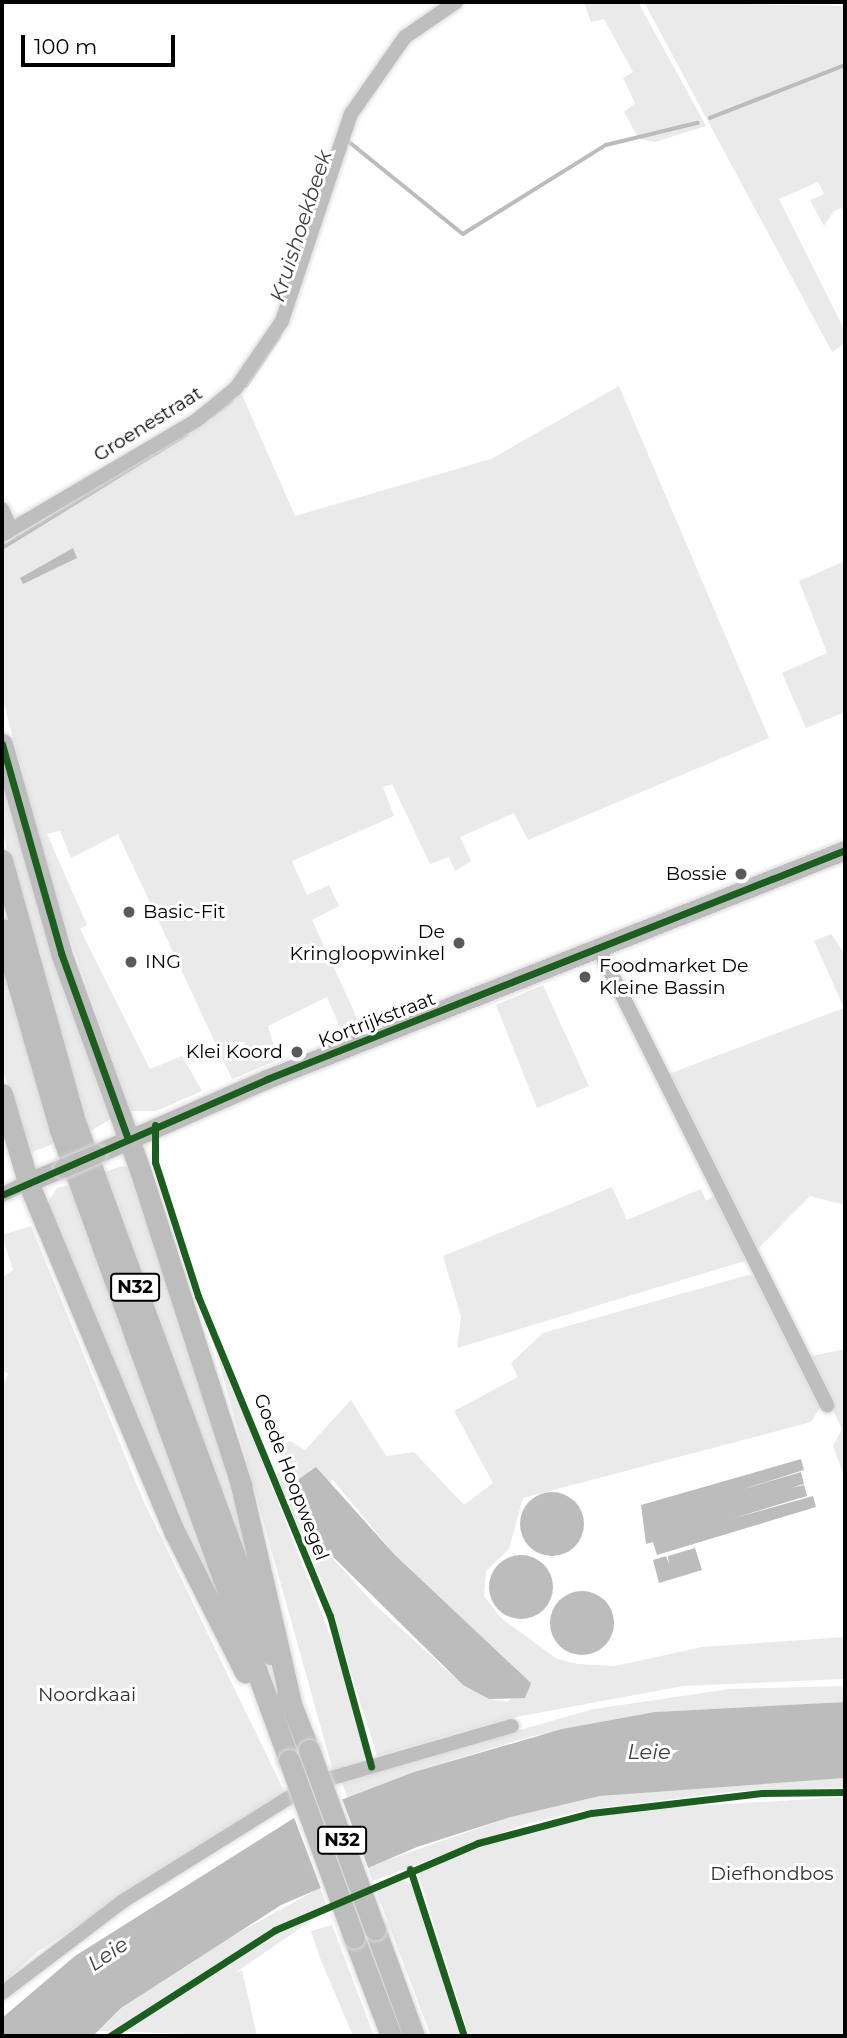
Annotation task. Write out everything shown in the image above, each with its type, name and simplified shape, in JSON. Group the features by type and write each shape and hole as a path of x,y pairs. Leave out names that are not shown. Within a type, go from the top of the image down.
{"highway":[{"path":"2,744 61,953 128,1139 242,1485 292,1707"},
{"name":"N32","path":"2,860 75,1122 414,2036"},
{"name":"N32","path":"2,929 60,1130 391,2036"},
{"path":"2,1094 28,1182 175,1533 287,1754"}],"main road":[{"name":"Kortrijkstraat","path":"28,1182 128,1139 845,850"}],"street":[{"name":"Groenestraat","path":"2,509 6,531 197,420 236,388 282,321 351,114 405,37 456,2"},
{"path":"600,951 827,1405"},
{"name":"Kortrijkstraat","path":"2,1195 28,1182"},
{"path":"2,1993 123,1901 311,1784 512,1726"}],"green space":[{"path":"584,2 638,2 706,126 655,142 639,139 624,112 635,103 623,78 633,72 604,19 591,22"},
{"path":"644,2 845,6 845,216 841,208 834,211 824,226 810,200 824,194 818,182 779,199 845,331 845,343 832,352"},
{"path":"619,386 769,738 528,840 514,813 460,837 471,861 455,871 449,857 430,864 392,784 383,787 394,816 292,861 307,895 329,885 339,906 312,920 362,1029 344,1037 327,997 268,1026 278,1060 232,1079 118,834 71,858 60,831 47,834 87,925 80,929 150,1069 182,1056 202,1091 156,1111 130,1111 52,886 2,696 2,539 239,388 295,516 491,459"},
{"path":"845,561 845,712 806,728 782,673 827,653 799,581"},
{"path":"2,764 112,1118 89,1132 10,865 2,826"},
{"path":"831,934 845,954 845,1205 810,1196 757,1250 666,1075 844,1008 814,941"},
{"path":"2,967 55,1143 30,1153 2,1068"},
{"path":"543,985 589,1086 537,1108 496,1005"},
{"path":"121,1166 131,1167 215,1421 259,1591 103,1173"},
{"path":"69,1185 228,1606 207,1582 46,1205 57,1188"},
{"path":"612,1187 627,1220 701,1189 706,1201 716,1195 748,1260 457,1348 461,1317 443,1256"},
{"name":"Noordkaai","path":"31,1226 143,1500 285,1793 37,1952 2,1984 2,1386 8,1374 2,1370 2,1278 13,1270 2,1235"},
{"path":"748,1275 758,1276 821,1406 811,1422 523,1498 509,1549 486,1571 484,1596 501,1618 557,1659 578,1664 615,1666 702,1647 845,1637 845,1679 683,1686 505,1719 377,1756 324,1587 276,1476 285,1462 278,1445 290,1441 305,1450 351,1400 386,1456 414,1452 464,1505 493,1483 454,1411 518,1377 511,1363 543,1333","holes":["332,1479 395,1555 531,1683 507,1702 489,1699 462,1684 375,1605 315,1539"]},
{"path":"208,1323 339,1658 366,1753 363,1761 333,1771"},
{"path":"845,1349 845,1478 833,1446 842,1429 807,1357"},
{"path":"845,1686 845,1702 655,1712 529,1737 414,1772 348,1800 341,1780 594,1709 730,1689"},
{"path":"779,1778 845,1778 845,1788 739,1791 585,1810 523,1825 373,1881 367,1867 511,1817 600,1796"},
{"name":"Diefhondbos","path":"845,1797 845,2036 469,2036 417,1871 531,1829 624,1810"},
{"path":"399,1878 412,1885 462,2036 431,2036 375,1888"},
{"path":"320,1888 328,1909 235,1973 242,1970 257,2036 98,2031 121,2008 207,1950"},
{"path":"332,1925 374,2036 353,2036 320,1958 311,1931"}],"water":[{"path":"73,548 77,558 23,584 20,578"},
{"path":"801,1459 804,1470 740,1490 801,1472 804,1484 791,1488 804,1485 807,1496 731,1519 813,1496 816,1507 657,1555 653,1542 646,1544 641,1505"},
{"path":"316,1467 395,1555 531,1683 525,1698 489,1699 463,1685 315,1539 299,1503 299,1479"},
{"path":"552,1492 570,1498 578,1506 584,1524 578,1542 570,1550 552,1556 534,1550 526,1542 520,1524 526,1506 534,1498"},
{"path":"695,1548 702,1570 659,1583 653,1560 666,1556 669,1564 668,1556"},
{"path":"521,1555 539,1561 547,1569 553,1587 547,1605 539,1613 521,1619 503,1613 495,1605 489,1587 495,1569 503,1561"},
{"path":"582,1591 600,1597 608,1605 614,1623 608,1641 600,1649 582,1655 564,1649 556,1641 550,1623 556,1605 564,1597"},
{"name":"Leie","path":"845,1702 845,1778 600,1796 511,1817 417,1847 281,1905 121,2008 93,2036 2,2036 2,2018 75,1956 294,1818 414,1772 562,1729 655,1712"}],"pier":[{"path":"342,1799 369,1870 322,1891 293,1815"}],"waterway":[{"name":"Kruishoekbeek","path":"710,118 845,65"},
{"name":"Kruishoekbeek","path":"347,140 463,234 606,145 697,123"},
{"name":"Kruishoekbeek","path":"246,386 279,337"},
{"name":"Kruishoekbeek","path":"212,416 231,401"},
{"name":"Kruishoekbeek","path":"2,548 186,435"}],"cycle path":[{"path":"2,744 61,953 128,1139"},
{"path":"2,1195 267,1079 845,850"},
{"name":"Goede Hoopwegel","path":"155,1125 155,1162 198,1296 330,1616 371,1766"},
{"path":"110,2036 275,1930 478,1843 591,1813 762,1793 845,1792"},
{"path":"410,1869 464,2036"}],"place":[{"name":"Bossie","path":"741,874"},
{"name":"Basic-Fit","path":"129,912"},
{"name":"De Kringloopwinkel","path":"459,943"},
{"name":"ING","path":"131,962"},
{"name":"Foodmarket De Kleine Bassin","path":"585,977"},
{"name":"Klei Koord","path":"297,1052"}]}
